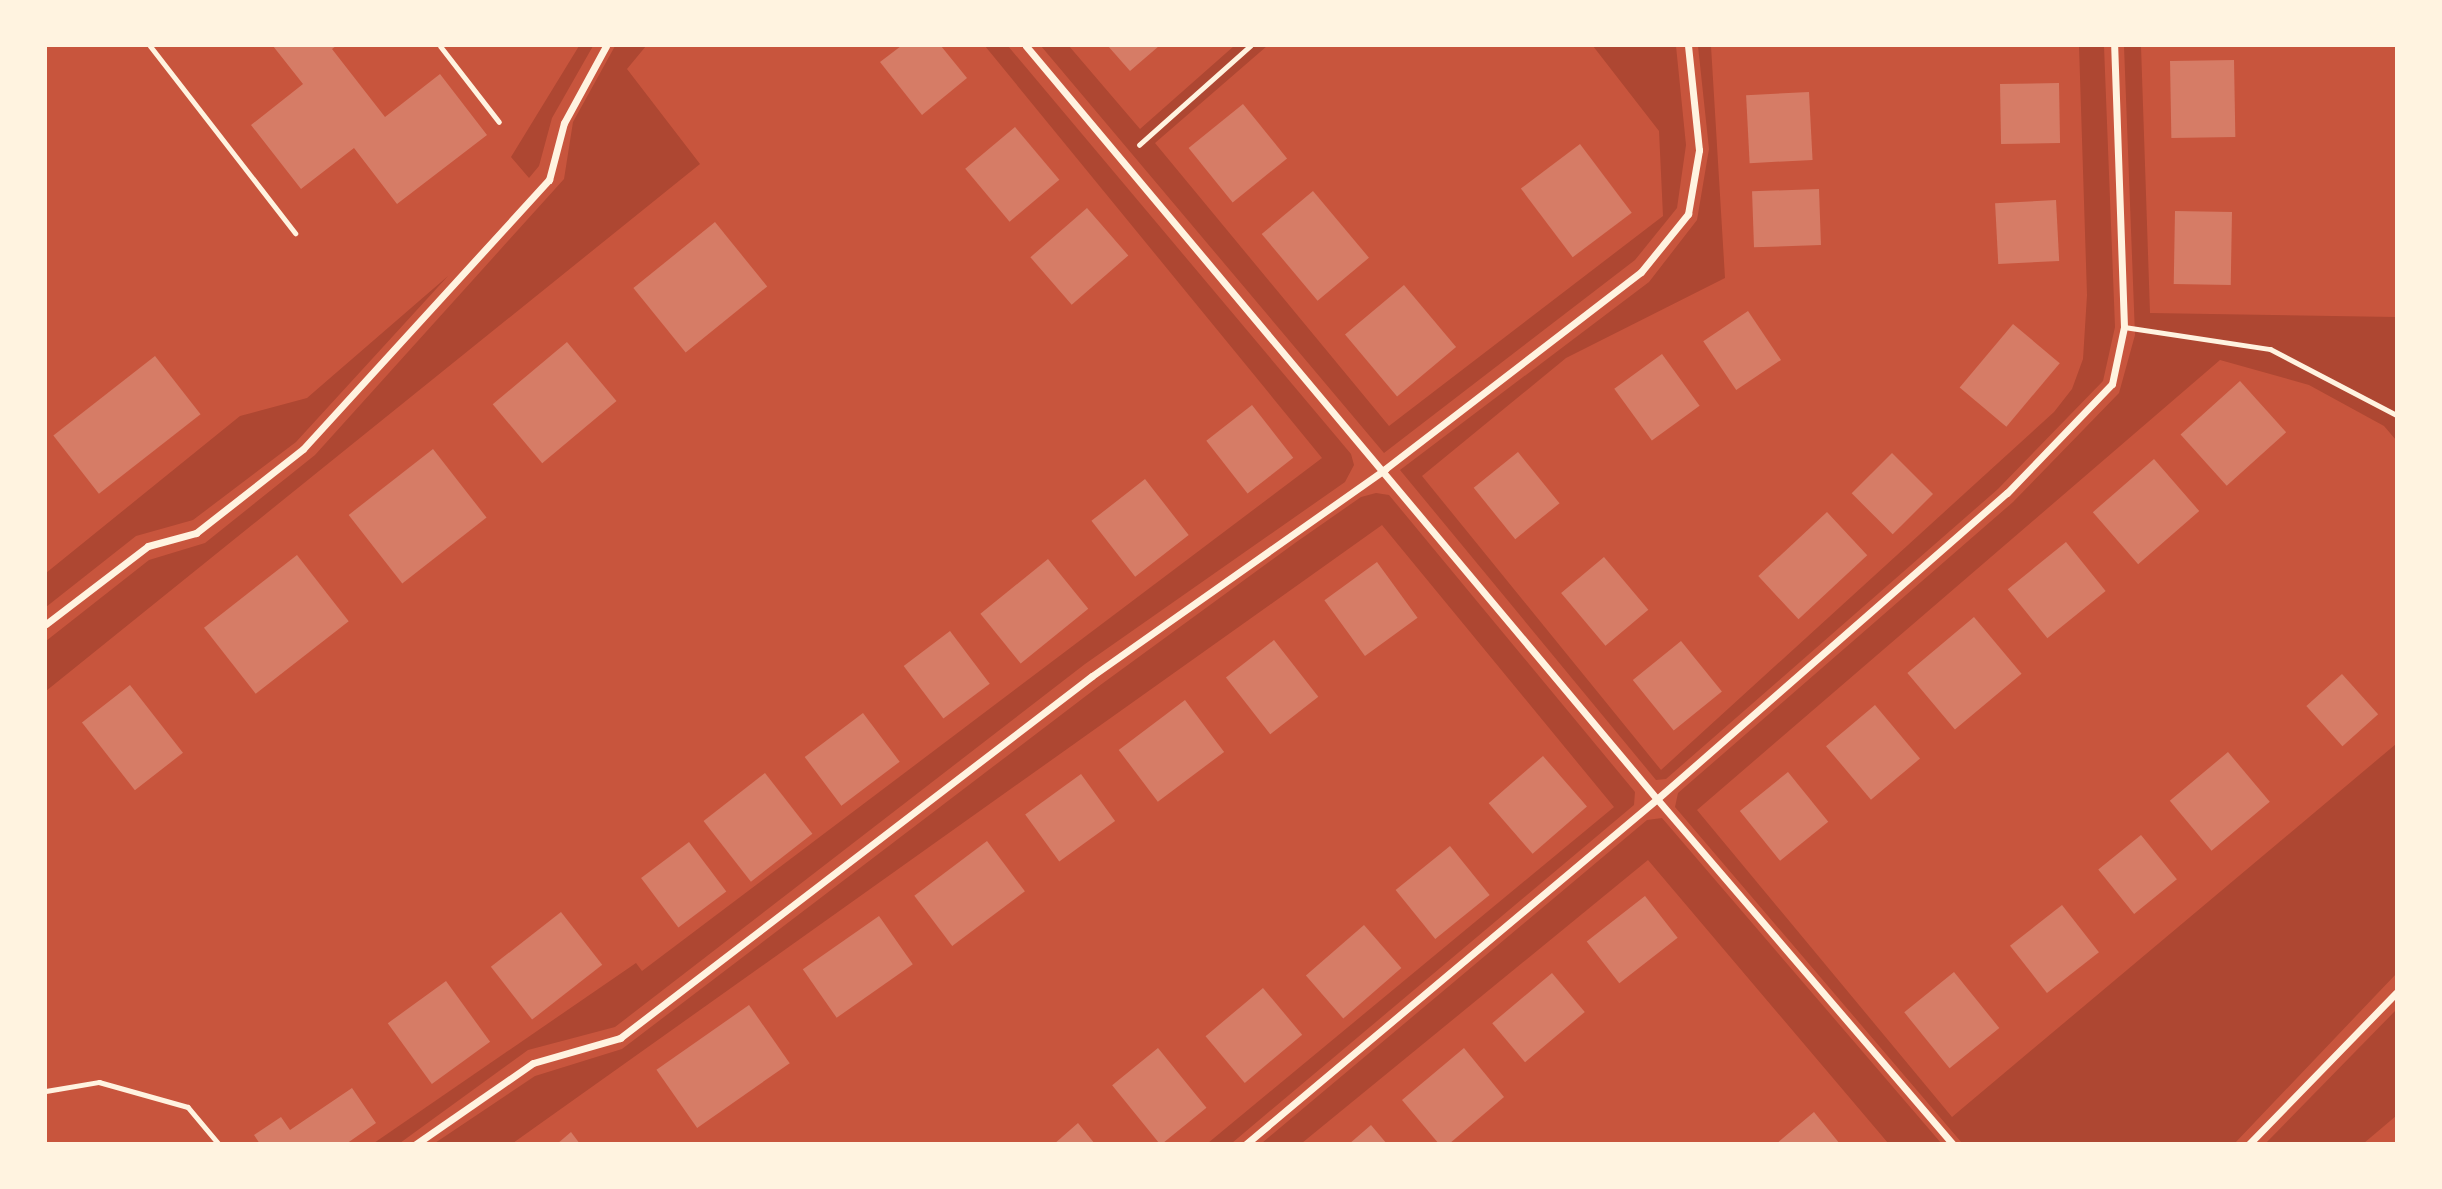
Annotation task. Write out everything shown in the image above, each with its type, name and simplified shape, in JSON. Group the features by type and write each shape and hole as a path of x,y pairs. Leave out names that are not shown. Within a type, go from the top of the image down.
{"street":[{"path":"46,624 148,546 196,533 303,449 549,180 564,123 606,46"},
{"path":"1026,46 1385,469 1657,799 1953,1143"},
{"path":"416,1143 533,1063 620,1038 1092,676 1385,469 1641,272 1688,214 1699,150 1688,46"},
{"path":"1246,1143 1657,799 2007,493 2112,384 2124,327 2113,46"},
{"path":"2249,1143 2396,993"}],"lane":[{"path":"150,46 295,233"},
{"path":"440,46 499,122"},
{"path":"2124,327 2270,349 2396,415"}],"path":[{"path":"1123,159 1250,46"},
{"path":"46,1091 99,1082 188,1107 219,1143"}],"shaded area":[{"path":"579,46 593,46 552,118 539,166 529,178 511,157"},
{"path":"615,46 646,46 627,69 700,164 46,691 46,641 149,560 205,543 315,455 564,179 573,122"},
{"path":"985,46 1008,46 1351,454 1354,465 1345,482 1085,664 615,1027 528,1050 400,1143 374,1143 636,963 642,971 1322,458"},
{"path":"1041,46 1069,46 1140,129 1234,46 1267,46 1155,143 1389,426 1663,216 1659,131 1593,46 1676,46 1686,145 1677,208 1635,260 1384,453"},
{"path":"1698,46 1711,46 1725,278 1566,358 1422,476 1661,770 2054,412 2072,389 2083,359 2087,295 2079,46 2104,46 2115,327 2103,381 1998,489 1666,779 1656,780 1400,470 1649,282 1697,220 1709,149"},
{"path":"2124,46 2141,46 2150,313 2396,317 2396,440 2384,426 2309,385 2220,360 1697,810 1952,1117 2396,744 2396,974 2235,1143 1962,1143 1675,807 1678,793 2013,502 2119,393 2135,335"},
{"path":"448,276 296,442 193,520 136,536 46,607 46,573 240,416 307,398"},
{"path":"1376,493 1389,495 1635,792 1634,805 1232,1143 1208,1143 1614,807 1382,525 513,1143 435,1143 535,1076 622,1049 1099,686 1361,497"},
{"path":"1662,818 1941,1143 1888,1143 1648,860 1302,1143 1262,1143 1647,820"},
{"path":"2396,1010 2396,1116 2364,1143 2266,1143"}],"building":[{"path":"273,46 336,46 332,49 385,117 440,74 487,135 397,204 354,148 301,189 251,125 303,84"},
{"path":"901,46 941,46 967,78 922,115 880,62"},
{"path":"1108,46 1159,46 1130,71"},
{"path":"2234,60 2235,137 2171,138 2170,61"},
{"path":"2059,83 2060,143 2001,144 2000,84"},
{"path":"1809,92 1813,160 1750,163 1746,95"},
{"path":"1243,104 1287,158 1233,202 1189,148"},
{"path":"1015,127 1059,180 1010,222 965,169"},
{"path":"1580,144 1632,213 1573,257 1521,189"},
{"path":"1819,189 1821,245 1754,247 1752,191"},
{"path":"1313,191 1369,258 1318,301 1262,234"},
{"path":"2056,200 2059,261 1998,264 1995,203"},
{"path":"1087,208 1128,256 1072,305 1030,257"},
{"path":"2175,211 2232,212 2231,285 2174,284"},
{"path":"715,222 767,287 686,353 633,288"},
{"path":"1404,285 1456,347 1397,397 1345,334"},
{"path":"1748,311 1781,360 1736,390 1703,341"},
{"path":"2013,324 2060,363 2006,427 1960,388"},
{"path":"567,342 616,401 542,463 493,404"},
{"path":"1662,354 1700,406 1652,440 1614,389"},
{"path":"155,356 201,414 99,494 53,435"},
{"path":"2240,381 2286,432 2227,486 2181,435"},
{"path":"1252,405 1293,458 1248,494 1206,441"},
{"path":"433,449 487,518 402,583 349,515"},
{"path":"1518,452 1560,503 1515,539 1474,488"},
{"path":"1892,453 1933,494 1893,534 1852,493"},
{"path":"2154,459 2199,511 2138,564 2093,512"},
{"path":"1145,479 1189,535 1135,577 1091,521"},
{"path":"1827,512 1867,555 1798,619 1758,576"},
{"path":"2066,542 2106,591 2047,638 2008,589"},
{"path":"297,555 349,621 256,694 204,628"},
{"path":"1604,557 1648,610 1605,646 1561,593"},
{"path":"1048,559 1088,609 1021,663 980,614"},
{"path":"1377,562 1418,618 1365,656 1324,600"},
{"path":"1974,617 2022,674 1955,730 1907,673"},
{"path":"950,631 990,684 943,719 904,666"},
{"path":"1274,640 1318,697 1270,734 1226,678"},
{"path":"1681,641 1722,692 1674,731 1633,680"},
{"path":"2342,674 2378,714 2342,746 2306,706"},
{"path":"130,685 183,753 135,790 82,723"},
{"path":"1185,700 1224,752 1158,802 1119,750"},
{"path":"1875,705 1920,759 1871,800 1826,746"},
{"path":"863,713 900,762 841,806 805,757"},
{"path":"2228,752 2270,802 2212,851 2170,801"},
{"path":"1543,756 1587,807 1533,854 1489,803"},
{"path":"1788,772 1828,822 1780,861 1740,811"},
{"path":"765,773 812,834 751,882 704,821"},
{"path":"1081,774 1115,821 1059,861 1025,815"},
{"path":"2141,835 2177,879 2134,914 2098,870"},
{"path":"987,841 1025,891 952,946 914,896"},
{"path":"689,842 726,892 678,928 641,878"},
{"path":"1450,846 1490,895 1435,939 1396,890"},
{"path":"1645,896 1678,938 1619,983 1587,942"},
{"path":"2062,905 2099,952 2047,993 2010,946"},
{"path":"561,912 602,965 532,1020 491,967"},
{"path":"879,916 913,964 837,1018 803,969"},
{"path":"1364,925 1401,968 1343,1019 1306,976"},
{"path":"1954,972 1999,1028 1950,1068 1904,1012"},
{"path":"1552,973 1585,1012 1525,1062 1492,1023"},
{"path":"446,981 490,1042 432,1084 388,1023"},
{"path":"1263,988 1302,1035 1245,1083 1206,1036"},
{"path":"749,1005 790,1063 697,1128 656,1070"},
{"path":"1158,1048 1206,1108 1160,1144 1112,1085"},
{"path":"1464,1048 1504,1097 1449,1144 1439,1144 1402,1100"},
{"path":"352,1088 376,1123 346,1144 260,1144 254,1135 281,1117 290,1130"},
{"path":"1814,1112 1840,1144 1776,1144"},
{"path":"1078,1123 1095,1144 1054,1144"},
{"path":"1371,1125 1387,1144 1349,1144"},
{"path":"571,1132 580,1144 557,1144"}]}
